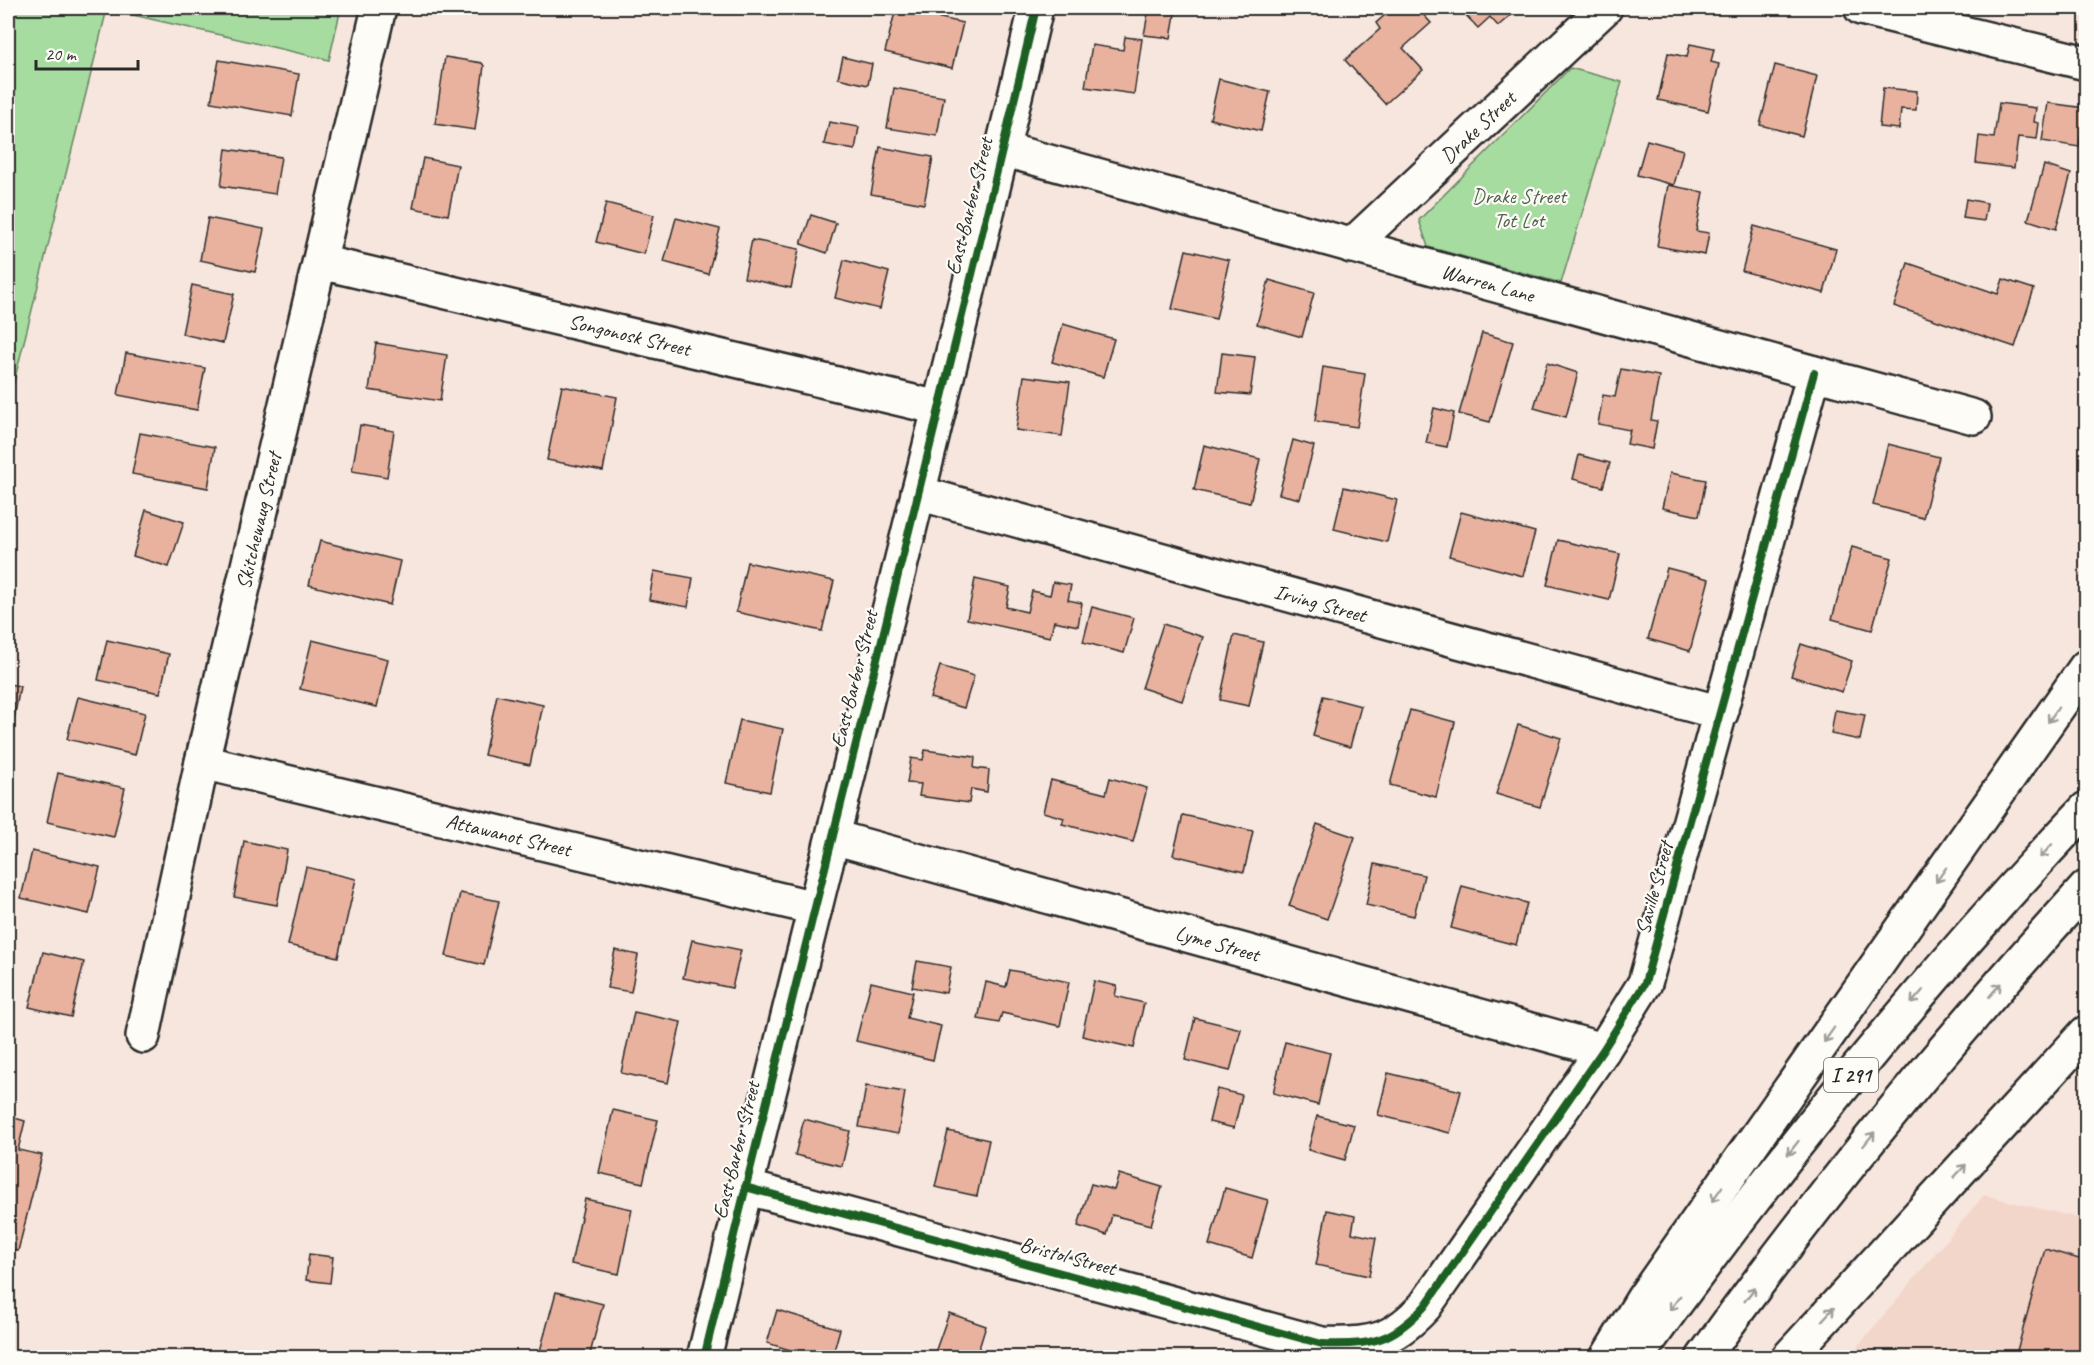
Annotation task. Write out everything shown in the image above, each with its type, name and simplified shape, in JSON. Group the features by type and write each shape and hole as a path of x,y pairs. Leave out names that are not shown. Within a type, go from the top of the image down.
{"main road":[{"name":"Skitchewaug Street","path":"143,1036 202,762 379,8"},
{"name":"East Barber Street","path":"704,1358 1036,8"},
{"name":"Drake Street","path":"1350,246 1605,8"},
{"path":"1861,8 2086,63"},
{"name":"Warren Lane","path":"1002,149 1974,417"},
{"name":"Songonosk Street","path":"320,262 939,408"},
{"name":"Saville Street","path":"1382,1339 1408,1324 1425,1306 1603,1050 1646,983 1814,373"},
{"name":"Irving Street","path":"918,493 1721,713"},
{"path":"1607,1358 1642,1299 2086,668"},
{"name":"Attawanot Street","path":"202,762 815,908"},
{"name":"I 291","path":"1636,1358 1722,1239 1878,1042 1972,933 2086,809"},
{"name":"Lyme Street","path":"833,837 1603,1050"},
{"name":"I 291","path":"1703,1358 1842,1173 1944,1048 2086,888"},
{"path":"1788,1358 2086,1034"},
{"name":"Bristol Street","path":"745,1187 1322,1344 1353,1346 1382,1339"}],"shaded area":[{"path":"1984,1195 2086,1220 2086,1357 1848,1358"}],"green space":[{"path":"8,8 341,8 329,60 107,9 8,406"},
{"name":"Drake Street Tot Lot","path":"1570,68 1622,82 1561,283 1428,247 1419,220"}],"building":[{"path":"896,8 963,23 952,68 885,52"},
{"path":"1149,8 1176,8 1171,38 1144,35"},
{"path":"1393,8 1417,8 1431,23 1403,48 1423,70 1385,104 1345,60 1380,29 1376,23"},
{"path":"1459,8 1519,8 1498,26 1490,17 1478,28"},
{"path":"1125,37 1142,39 1134,94 1085,87 1092,45 1123,50"},
{"path":"1690,44 1714,49 1711,62 1719,64 1708,111 1658,100 1668,53 1687,57"},
{"path":"445,57 482,63 484,66 475,130 435,124"},
{"path":"843,57 872,64 868,85 838,78"},
{"path":"219,60 299,74 292,116 211,102"},
{"path":"1775,65 1817,76 1802,136 1760,125"},
{"path":"1219,79 1270,92 1261,131 1210,119"},
{"path":"894,88 944,97 937,136 887,128"},
{"path":"1883,88 1917,91 1916,110 1901,109 1899,129 1879,127"},
{"path":"1999,103 2036,108 2034,122 2039,123 2037,139 2018,137 2014,168 1976,163 1979,136 1994,138"},
{"path":"2048,103 2085,108 2079,147 2042,141"},
{"path":"829,122 859,127 855,150 824,144"},
{"path":"1647,140 1683,150 1674,185 1637,175"},
{"path":"880,147 933,157 924,204 871,194"},
{"path":"226,149 281,157 275,194 221,186"},
{"path":"423,158 458,165 448,215 413,208"},
{"path":"2044,165 2071,174 2056,229 2028,220"},
{"path":"1668,185 1703,192 1696,231 1709,233 1705,255 1657,246"},
{"path":"1966,199 1987,203 1984,221 1963,218"},
{"path":"606,203 654,215 644,254 596,242"},
{"path":"811,215 836,223 827,253 801,244"},
{"path":"208,218 264,229 255,272 200,260"},
{"path":"676,218 720,229 708,274 664,262"},
{"path":"1754,226 1836,249 1824,293 1742,271"},
{"path":"752,240 799,249 791,288 744,278"},
{"path":"1186,250 1229,260 1216,319 1172,309"},
{"path":"844,260 889,272 880,309 835,298"},
{"path":"1908,263 1998,294 2003,279 2034,289 2015,347 1894,306"},
{"path":"1269,280 1314,293 1302,337 1257,324"},
{"path":"192,285 234,294 223,343 182,334"},
{"path":"1063,324 1114,339 1103,377 1052,362"},
{"path":"1482,333 1513,342 1490,422 1459,414"},
{"path":"376,343 447,355 440,401 369,390"},
{"path":"126,353 205,368 197,410 118,395"},
{"path":"1222,353 1255,357 1250,395 1217,392"},
{"path":"1547,363 1578,373 1566,417 1534,408"},
{"path":"1323,367 1365,374 1357,427 1315,421"},
{"path":"1621,369 1659,376 1651,420 1657,421 1652,449 1627,444 1630,430 1598,424 1603,395 1615,397"},
{"path":"1024,376 1070,382 1062,436 1016,430"},
{"path":"562,386 617,397 603,471 547,460"},
{"path":"1434,408 1454,413 1447,447 1426,443"},
{"path":"360,425 394,431 387,477 352,471"},
{"path":"140,433 215,447 208,488 132,474"},
{"path":"1293,440 1314,446 1300,499 1279,494"},
{"path":"1888,444 1939,457 1923,518 1873,505"},
{"path":"1204,445 1260,459 1250,503 1194,490"},
{"path":"1579,455 1610,463 1603,487 1573,479"},
{"path":"1670,473 1706,480 1699,516 1662,508"},
{"path":"1344,487 1397,500 1387,542 1334,529"},
{"path":"146,510 184,522 169,567 133,556"},
{"path":"1461,512 1535,532 1523,576 1449,556"},
{"path":"1558,540 1620,554 1609,600 1547,585"},
{"path":"320,541 400,561 390,605 309,585"},
{"path":"1852,547 1892,558 1872,630 1832,619"},
{"path":"747,562 834,581 822,631 736,612"},
{"path":"1667,568 1709,579 1690,651 1648,639"},
{"path":"654,571 693,578 688,607 649,600"},
{"path":"975,579 1010,587 1006,607 1027,612 1032,591 1050,595 1053,582 1071,585 1068,600 1082,603 1078,626 1054,621 1050,637 967,619"},
{"path":"1092,607 1134,618 1124,653 1083,642"},
{"path":"1163,624 1203,637 1182,701 1142,688"},
{"path":"1234,635 1263,642 1249,706 1220,700"},
{"path":"107,640 169,654 160,693 98,680"},
{"path":"312,640 388,659 377,707 300,689"},
{"path":"1801,644 1852,661 1842,692 1791,676"},
{"path":"940,666 974,676 964,708 930,698"},
{"path":"8,684 20,686 14,720 8,719"},
{"path":"497,695 543,705 530,765 484,755"},
{"path":"1323,696 1361,706 1350,747 1313,736"},
{"path":"78,697 145,713 135,755 67,739"},
{"path":"1410,710 1455,722 1436,797 1390,785"},
{"path":"1835,710 1865,715 1860,740 1831,734"},
{"path":"740,720 783,729 770,792 726,783"},
{"path":"1518,725 1561,738 1540,807 1496,794"},
{"path":"925,750 975,757 974,768 989,770 987,792 971,789 969,803 919,796 921,784 907,783 911,758 923,760"},
{"path":"58,773 125,788 114,837 47,822"},
{"path":"1110,778 1147,788 1133,842 1062,824 1064,818 1043,812 1051,780 1106,794"},
{"path":"1183,815 1253,831 1244,872 1173,855"},
{"path":"1317,824 1355,837 1327,919 1289,906"},
{"path":"244,841 287,850 277,905 234,897"},
{"path":"32,851 100,867 89,914 21,898"},
{"path":"1375,864 1424,875 1414,916 1366,905"},
{"path":"306,867 356,879 338,957 288,945"},
{"path":"1462,886 1527,903 1516,945 1451,928"},
{"path":"460,893 499,901 484,965 446,956"},
{"path":"692,940 741,950 732,988 683,978"},
{"path":"615,950 638,955 631,992 607,988"},
{"path":"43,952 84,962 71,1017 29,1007"},
{"path":"917,961 951,967 946,993 912,987"},
{"path":"1010,970 1069,982 1060,1026 1002,1013 999,1023 978,1019 986,982 1006,987"},
{"path":"1094,981 1117,986 1115,996 1144,1003 1134,1048 1082,1036"},
{"path":"871,982 913,992 907,1018 941,1026 933,1060 856,1041"},
{"path":"634,1012 681,1022 668,1083 621,1073"},
{"path":"1195,1018 1241,1029 1230,1071 1185,1060"},
{"path":"1285,1042 1330,1053 1318,1105 1273,1093"},
{"path":"1388,1073 1461,1091 1450,1133 1378,1115"},
{"path":"866,1086 905,1092 898,1134 859,1127"},
{"path":"1217,1089 1242,1095 1234,1128 1209,1122"},
{"path":"613,1110 658,1120 643,1183 599,1173"},
{"path":"8,1116 25,1121 18,1150 42,1155 18,1251 8,1249"},
{"path":"1317,1116 1354,1125 1345,1160 1308,1150"},
{"path":"804,1119 850,1131 842,1166 795,1155"},
{"path":"948,1131 989,1140 977,1196 935,1187"},
{"path":"1119,1174 1162,1187 1151,1225 1112,1215 1107,1235 1078,1226 1091,1184 1114,1190"},
{"path":"1225,1188 1268,1200 1252,1258 1209,1245"},
{"path":"585,1199 632,1209 619,1274 571,1264"},
{"path":"1327,1210 1355,1216 1352,1233 1376,1238 1369,1276 1316,1265"},
{"path":"2045,1249 2086,1261 2086,1358 2015,1358"},
{"path":"309,1254 333,1257 330,1283 306,1280"},
{"path":"556,1292 603,1304 589,1358 563,1358 540,1351"},
{"path":"777,1310 840,1329 832,1358 817,1358 767,1343"},
{"path":"949,1313 986,1326 976,1358 933,1358"}],"cycle path":[{"path":"704,1358 955,346 1036,8"},
{"path":"745,1187 1322,1344 1367,1342 1391,1334 1402,1327 1425,1306 1603,1050 1645,983 1814,373"}]}
